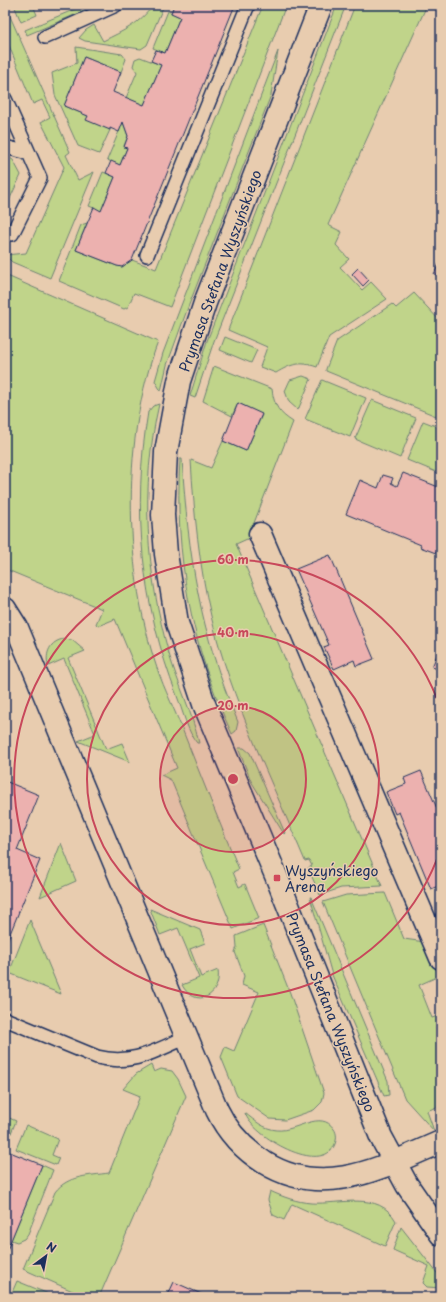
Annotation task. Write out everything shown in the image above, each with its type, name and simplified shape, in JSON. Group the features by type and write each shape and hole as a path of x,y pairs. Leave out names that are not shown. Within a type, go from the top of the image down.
{"street":[{"name":"Prymasa Stefana Wyszyńskiego","path":"321,5 208,296 185,361 173,408 166,452 163,493 164,533 173,603 183,645 197,686 292,915 370,1110 394,1162 420,1206 441,1234"},
{"path":"260,534 441,958"},
{"path":"5,609 16,628 226,1127 238,1142 254,1156 272,1168 290,1176 326,1180 369,1172 441,1142"}],"lane":[{"path":"45,37 116,5"},
{"path":"147,255 248,5"},
{"path":"5,99 40,178 12,234 5,231"},
{"path":"5,147 29,153"},
{"path":"5,1019 96,1057 110,1060 123,1061 136,1058 187,1037"}],"green space":[{"path":"5,5 70,152 66,155 78,180 94,172 50,278 12,262 5,255 26,253 64,167 41,122 50,117 42,100 33,104 5,36"},
{"path":"14,5 33,5 37,15 21,22"},
{"path":"85,5 98,5 27,35 25,30"},
{"path":"153,5 164,5 147,45 141,49 85,41 79,38 86,30 94,25 103,41 137,22"},
{"path":"263,5 286,5 170,307 134,293 128,307 124,309 59,281 81,225 87,223 76,250 117,266 122,267 132,260 156,269"},
{"path":"337,5 346,5 214,341 195,398 190,396 207,341"},
{"path":"355,5 427,5 328,225 342,232 336,245 349,259 340,267 362,290 371,282 387,299 329,337 317,367 306,364 296,364 286,367 276,373 260,367 267,347 228,330"},
{"path":"168,11 180,17 165,53 153,48"},
{"path":"76,47 122,54 126,59 121,72 84,57 64,106 88,116 110,130 99,154 78,146 55,95 52,73 77,63"},
{"path":"278,51 271,95 187,310 167,365 161,391 155,381 163,353"},
{"path":"140,57 161,65 144,105 126,98 137,72 133,66 135,59"},
{"path":"123,122 128,136 124,146 127,148 120,165 107,160"},
{"path":"5,155 13,160 21,175 5,209 5,169 9,158"},
{"path":"103,172 115,177 101,211 89,206"},
{"path":"5,275 158,342 146,379 138,418 133,459 131,500 137,583 144,622 163,685 239,869 233,872 239,887 245,884 259,918 233,929 171,780 161,775 177,768 115,619 98,626 96,624 102,609 5,569"},
{"path":"414,293 441,322 441,418 326,371 337,341 392,304 396,308"},
{"path":"225,337 257,350 251,363 220,350"},
{"path":"214,366 272,389 276,405 284,415 293,422 254,523 256,535 236,544 382,886 341,888 320,895 308,868 312,866 309,860 305,861 253,740 229,678 211,616 200,558 195,519 191,460 211,468 223,441 246,451 262,415 238,403 232,416 203,401"},
{"path":"303,376 311,379 298,410 289,402 285,391 290,380"},
{"path":"322,380 366,398 350,437 305,419"},
{"path":"372,400 416,418 400,458 355,439"},
{"path":"159,404 149,467 148,530 151,561 161,623 169,654 193,720 199,743 197,743 194,739 188,727 165,661 155,626 143,556 141,484 143,448 148,412 153,406"},
{"path":"423,421 441,428 441,474 407,460"},
{"path":"180,459 182,459 192,561 205,625 214,657 238,722 236,731 232,734 206,668 188,600 180,530"},
{"path":"59,640 72,640 85,651 68,658 106,749 122,743 130,762 78,741 95,734 64,659 48,666 47,661 48,652 52,645"},
{"path":"238,748 244,748 250,753 285,833 284,834 251,781"},
{"path":"61,843 76,881 40,897"},
{"path":"385,893 404,939 425,942 439,976 419,985 432,1018 438,1016 441,1022 436,1027 441,1039 441,1105 427,1111 434,1131 405,1099 323,902 346,895"},
{"path":"310,897 388,1081 389,1095 384,1096 332,975"},
{"path":"150,909 200,930 205,943 190,949 201,977 218,970 216,987 212,993 206,997 200,998 194,997 187,992 182,985 199,978 178,928 160,935"},
{"path":"30,920 61,994 9,973"},
{"path":"263,925 290,993 324,1093 322,1102 314,1110 285,1120 270,1119 237,1096 221,1057 225,1047 234,1051 259,992 242,985 244,976 235,952 237,947 236,936"},
{"path":"151,1065 154,1072 161,1069 172,1071 178,1079 186,1096 100,1295 86,1297 23,1269 55,1192 60,1186 79,1177 109,1173 140,1096 123,1089 136,1074"},
{"path":"245,1113 256,1122 277,1130 284,1130 315,1121 329,1123 336,1134 336,1142 328,1153 316,1156 303,1155 288,1150 273,1142 250,1122"},
{"path":"5,1116 16,1121 6,1145 5,1145"},
{"path":"26,1125 58,1139 52,1155 59,1158 56,1165 16,1149"},
{"path":"42,1165 53,1170 28,1234 24,1239 17,1242 11,1240"},
{"path":"270,1191 290,1199 311,1203 346,1201 369,1202 380,1205 389,1211 396,1221 385,1246 292,1204 284,1220 273,1215 268,1200"},
{"path":"401,1227 441,1278 441,1288 427,1287 423,1283 429,1266 393,1250"},
{"path":"17,1281 56,1297 10,1297"}],"building":[{"path":"174,5 235,5 132,260 122,267 117,266 76,250 94,207 101,211 115,177 106,173 111,161 120,165 127,148 124,147 128,136 123,122 119,132 110,128 110,130 86,120 88,116 64,106 84,57 121,72 113,92 144,105 161,65 151,61 156,50 165,53 180,17 171,13"},
{"path":"441,260 441,277 434,274"},
{"path":"358,268 369,280 363,286 352,274"},
{"path":"238,403 262,414 246,451 223,441"},
{"path":"403,473 441,488 441,501 437,511 441,514 441,555 420,547 421,545 346,514 360,480 378,488 383,475 393,478 391,483 397,486"},
{"path":"330,555 374,659 356,666 354,660 334,669 324,647 329,645 296,569"},
{"path":"441,645 441,670 432,667"},
{"path":"421,771 441,818 441,885 431,889 399,812 395,814 386,792 406,784 404,778"},
{"path":"5,781 39,795 17,850 40,860 5,946"},
{"path":"5,1150 42,1165 5,1255"},
{"path":"174,1282 208,1297 167,1297"}],"place":[{"name":"Wyszyńskiego Arena","path":"277,878"}]}
